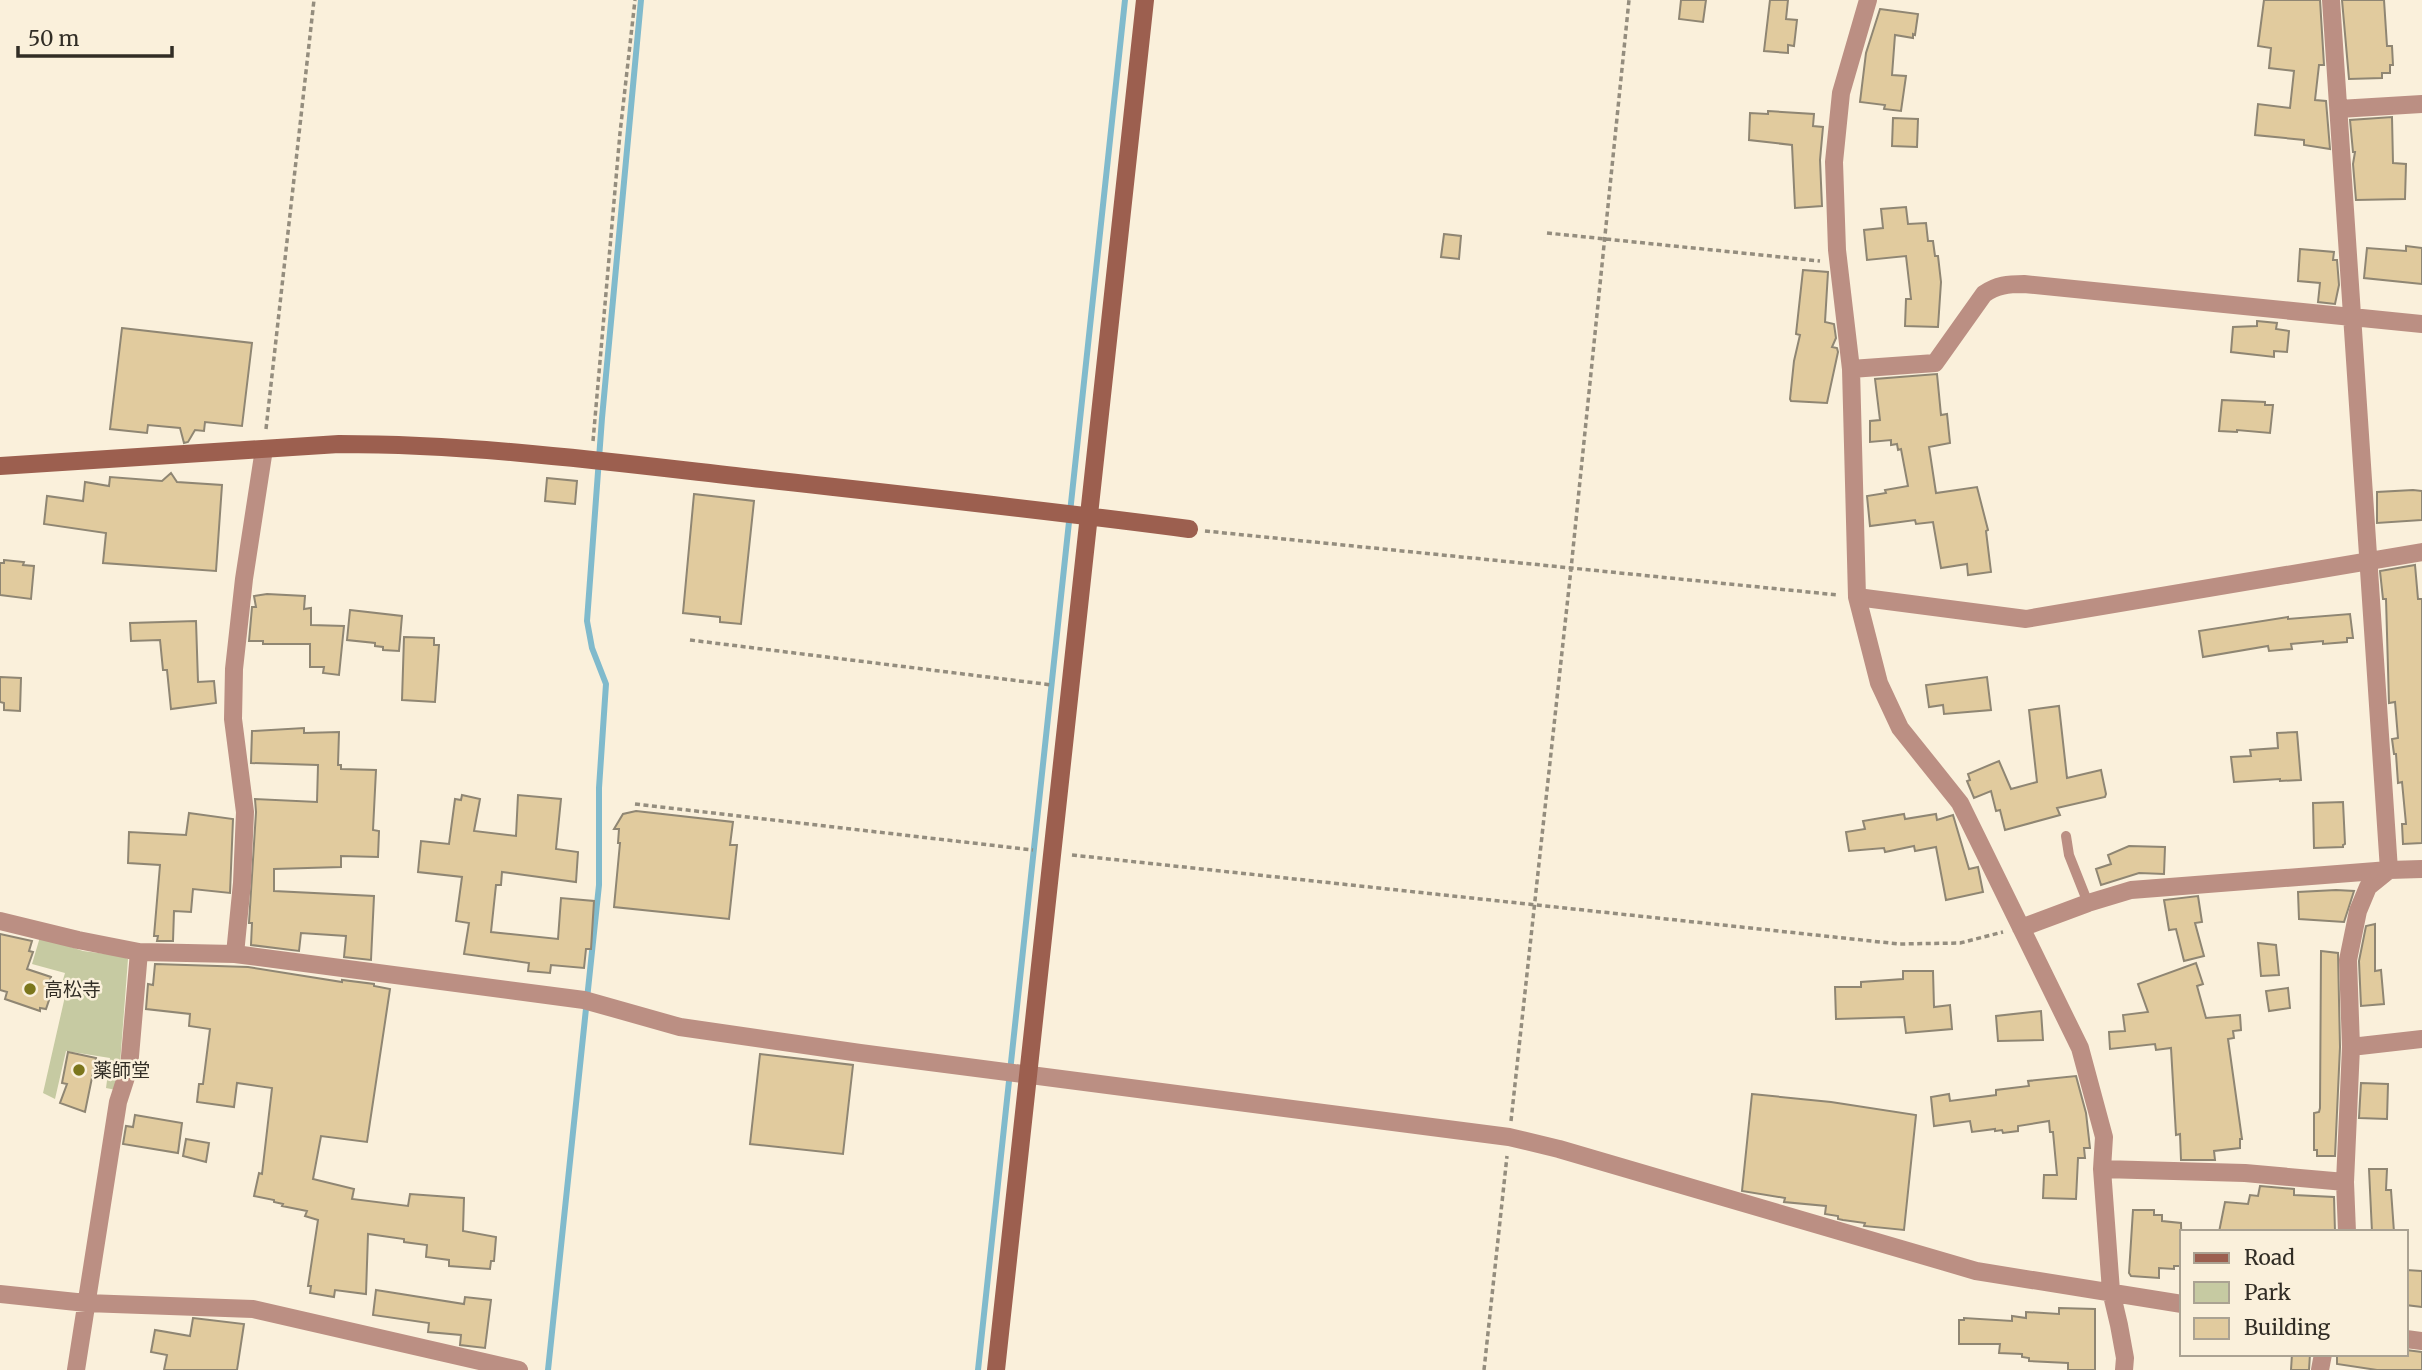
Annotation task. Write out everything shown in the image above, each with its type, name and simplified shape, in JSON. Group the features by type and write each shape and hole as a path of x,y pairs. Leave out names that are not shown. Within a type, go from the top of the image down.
{"street":[{"path":"996,1370 1145,0"},
{"path":"1868,0 1840,93 1834,162 1838,263 1851,369 1857,597 1879,683 1900,728 1960,803 2080,1048 2104,1137 2102,1169 2111,1291 2125,1358 2124,1370"},
{"path":"2331,0 2389,870"},
{"path":"2339,108 2422,104"},
{"path":"1851,369 1935,363 1984,295 1995,287 2010,284 2422,324"},
{"path":"0,466 338,443 393,444 591,460 1189,529"},
{"path":"235,954 245,812 233,719 234,669 244,579 264,449"},
{"path":"1857,597 2026,619 2368,559 2422,552"},
{"path":"2021,928 2131,890 2422,869"},
{"path":"2347,1230 2345,1182 2351,1047 2348,960 2358,911 2368,887 2389,870"},
{"path":"0,921 139,952 235,954 583,1000 680,1027 1509,1137 1559,1149 1976,1270 2180,1304"},
{"path":"76,1370 118,1102 129,1068 139,952"},
{"path":"2351,1047 2422,1039"},
{"path":"2102,1169 2245,1173 2345,1182"},
{"path":"0,1294 86,1303 253,1309 519,1370"}],"lane":[{"path":"2066,836 2069,855 2088,903"}],"path":[{"path":"264,449 314,0"},
{"path":"591,460 620,134 635,0"},
{"path":"1484,1370 1571,569 1629,0"},
{"path":"1547,233 1838,263"},
{"path":"1189,529 1857,597"},
{"path":"690,640 1070,687"},
{"path":"635,804 1052,853 1899,944 1960,943 2021,928"}],"green space":[{"path":"40,937 83,951 128,959 116,1090 106,1088 110,1058 66,1051 55,1099 43,1093 66,992 60,990 65,973 32,964"}],"building":[{"path":"1681,0 1706,0 1703,22 1679,19"},
{"path":"1770,0 1788,0 1786,19 1797,20 1794,46 1788,45 1788,53 1764,51"},
{"path":"2264,0 2320,0 2324,65 2319,65 2315,100 2326,101 2330,149 2304,145 2304,140 2255,135 2258,104 2290,108 2294,71 2269,68 2271,48 2258,46"},
{"path":"2342,0 2384,0 2387,46 2392,46 2393,65 2390,65 2390,73 2382,73 2382,78 2349,79"},
{"path":"1880,9 1918,14 1913,38 1895,35 1892,75 1906,76 1901,111 1884,109 1885,105 1860,102 1866,53"},
{"path":"1768,111 1814,114 1813,126 1823,127 1820,160 1822,206 1795,208 1792,145 1749,140 1750,113 1768,114"},
{"path":"2392,117 2393,163 2406,164 2405,199 2356,200 2353,164 2355,152 2350,120"},
{"path":"1893,118 1918,119 1917,147 1892,146"},
{"path":"1906,207 1908,224 1926,223 1928,241 1933,241 1935,256 1938,256 1941,282 1938,327 1905,326 1906,299 1911,299 1906,256 1867,260 1864,230 1883,228 1881,209"},
{"path":"1444,234 1461,236 1459,259 1441,257"},
{"path":"2406,246 2422,248 2422,284 2364,278 2367,248 2406,251"},
{"path":"2300,249 2334,252 2333,260 2337,260 2339,285 2335,304 2318,302 2320,283 2298,281"},
{"path":"1803,270 1828,272 1825,322 1834,324 1836,338 1832,347 1837,348 1838,352 1827,403 1790,399 1800,335 1796,334"},
{"path":"2257,321 2277,323 2276,329 2289,331 2287,352 2274,351 2274,357 2231,352 2233,327 2257,326"},
{"path":"122,328 252,343 242,426 205,422 204,431 195,430 188,442 184,443 180,428 148,425 147,433 110,429"},
{"path":"1937,374 1941,415 1947,414 1950,443 1929,447 1936,493 1977,487 1988,530 1991,572 1968,575 1967,564 1941,568 1933,522 1916,524 1915,520 1870,526 1867,496 1908,486 1901,449 1898,450 1897,444 1891,445 1891,440 1870,442 1870,421 1880,420 1875,379"},
{"path":"2222,400 2265,402 2265,405 2273,405 2270,433 2219,431"},
{"path":"171,473 177,482 222,485 216,571 103,563 106,533 44,524 47,496 83,501 85,482 109,486 110,477 162,481"},
{"path":"547,478 577,481 575,504 545,501"},
{"path":"2422,491 2422,520 2377,523 2377,492"},
{"path":"694,494 754,501 741,624 720,622 720,617 683,613"},
{"path":"4,560 34,566 31,599 0,595 0,563 4,563"},
{"path":"2415,565 2418,599 2422,599 2422,843 2403,844 2402,824 2406,824 2402,782 2398,783 2392,739 2398,738 2395,702 2389,703 2386,599 2383,599 2380,571"},
{"path":"254,596 305,596 304,609 311,608 311,625 344,626 339,675 323,673 324,667 310,667 310,644 263,644 263,641 249,641 252,607 256,607"},
{"path":"350,610 402,616 399,651 383,650 383,647 375,646 375,643 347,640"},
{"path":"2350,614 2353,638 2347,638 2347,642 2291,644 2292,649 2269,651 2268,646 2203,657 2199,631 2288,617"},
{"path":"196,621 198,682 214,681 216,703 171,709 167,670 163,670 160,640 131,641 130,623"},
{"path":"404,637 434,638 434,645 439,645 435,702 402,700"},
{"path":"0,677 21,678 20,711 4,710 4,703 0,702"},
{"path":"1987,677 1991,710 1944,714 1943,705 1929,707 1926,685"},
{"path":"2059,706 2067,778 2101,770 2105,797 2057,808 2060,815 2005,830 1991,791 1974,798 1967,781 1970,780 1968,774 1999,761 2011,789 2037,782 2029,710"},
{"path":"304,728 304,733 339,732 338,765 341,765 341,769 376,770 373,830 379,831 378,857 341,856 341,867 274,869 274,891 374,896 371,960 344,957 346,936 301,933 299,951 251,945 252,923 249,923 255,799 317,802 318,765 251,763 252,731"},
{"path":"2297,732 2301,780 2234,782 2231,757 2251,756 2250,750 2278,748 2277,733"},
{"path":"462,795 480,799 474,831 516,836 518,795 561,799 556,849 578,852 576,882 502,872 501,885 496,885 491,932 558,939 561,898 594,901 591,949 586,949 584,968 551,965 550,973 528,971 529,963 464,954 469,923 456,921 462,877 418,872 421,841 449,844 455,799 461,800"},
{"path":"2343,802 2345,844 2343,847 2314,848 2313,803"},
{"path":"636,811 733,822 730,845 737,845 729,919 614,907 620,843 619,829 614,829 623,814"},
{"path":"189,813 233,819 230,893 193,889 191,912 174,911 173,941 157,941 158,936 154,936 160,865 128,863 129,832 186,835"},
{"path":"1904,814 1905,819 1936,814 1937,820 1953,815 1969,869 1978,867 1983,892 1946,900 1936,847 1915,851 1914,846 1885,852 1884,848 1849,851 1846,832 1865,829 1863,821"},
{"path":"2129,846 2165,847 2164,874 2139,873 2101,885 2096,869 2111,864 2108,855"},
{"path":"2354,891 2344,922 2299,919 2298,892"},
{"path":"2198,896 2202,922 2195,923 2204,956 2184,961 2176,929 2169,930 2164,900"},
{"path":"2375,924 2375,971 2381,970 2384,1004 2361,1006 2359,961 2366,926"},
{"path":"0,934 32,941 29,951 33,952 27,969 51,977 48,986 53,988 46,1009 40,1008 40,1011 5,999 7,992 0,990"},
{"path":"2258,943 2276,945 2279,975 2261,976"},
{"path":"2321,951 2338,953 2340,1047 2335,1156 2317,1156 2317,1150 2314,1150 2314,1113 2319,1112 2320,1108"},
{"path":"2196,963 2203,984 2197,986 2206,1018 2240,1015 2241,1030 2233,1031 2234,1038 2228,1039 2242,1139 2240,1148 2214,1151 2215,1160 2181,1160 2180,1134 2176,1135 2171,1048 2156,1050 2155,1044 2110,1049 2109,1032 2125,1031 2123,1015 2148,1012 2138,984"},
{"path":"155,964 248,967 342,982 374,984 390,989 367,1142 321,1136 313,1179 354,1189 352,1199 408,1206 410,1194 464,1198 463,1231 496,1237 494,1261 491,1261 490,1269 449,1266 449,1260 426,1257 427,1245 368,1234 366,1294 335,1290 334,1297 310,1293 311,1286 308,1286 318,1220 305,1216 307,1211 254,1196 259,1173 262,1174 272,1088 237,1083 234,1107 197,1102 199,1084 203,1084 210,1029 189,1026 190,1014 146,1009 148,984 153,985"},
{"path":"1903,971 1933,971 1934,1007 1950,1005 1952,1029 1906,1033 1904,1017 1836,1019 1835,987 1861,987 1861,982 1903,979"},
{"path":"2288,988 2290,1008 2269,1011 2266,991"},
{"path":"2041,1011 2043,1040 1998,1041 1996,1016"},
{"name":"薬師堂","path":"68,1052 96,1058 85,1112 60,1103 67,1084 62,1083"},
{"path":"760,1054 853,1065 843,1154 750,1144"},
{"path":"2076,1076 2086,1113 2090,1148 2084,1148 2085,1158 2078,1158 2076,1199 2043,1198 2044,1175 2057,1175 2053,1132 2050,1132 2049,1121 2018,1126 2018,1131 2003,1133 2002,1130 1995,1129 1972,1132 1970,1121 1934,1126 1931,1097 1949,1094 1950,1101 1996,1095 1996,1090 2029,1086 2028,1081"},
{"path":"2361,1083 2388,1084 2387,1119 2359,1118"},
{"path":"1752,1094 1916,1115 1904,1230 1864,1226 1865,1223 1825,1214 1826,1206 1784,1202 1785,1198 1742,1191"},
{"path":"135,1115 182,1123 178,1153 123,1144 126,1126 133,1127"},
{"path":"186,1139 209,1143 206,1162 183,1156"},
{"path":"2369,1169 2387,1169 2386,1190 2391,1190 2394,1230 2372,1230"},
{"path":"2260,1186 2294,1189 2294,1195 2334,1197 2335,1230 2219,1230 2225,1202 2248,1204 2250,1195 2258,1196"},
{"path":"2133,1210 2154,1210 2154,1215 2162,1215 2162,1221 2181,1223 2180,1266 2174,1266 2174,1269 2159,1268 2159,1278 2131,1276"},
{"path":"2408,1270 2422,1271 2422,1307 2408,1305"},
{"path":"376,1290 464,1304 465,1297 491,1300 485,1348 460,1345 461,1335 428,1332 429,1323 373,1315"},
{"path":"2059,1308 2095,1309 2095,1370 2068,1370 2068,1363 2029,1361 2029,1358 2022,1357 2022,1354 1999,1353 2000,1344 1959,1344 1959,1320 1964,1318 2012,1321 2012,1316 2026,1318 2026,1312 2059,1314"},
{"path":"193,1318 244,1324 237,1370 164,1370 167,1355 151,1352 155,1330 190,1336"},
{"path":"2408,1350 2422,1352 2422,1370 2377,1370 2337,1364 2337,1356 2408,1356"},
{"path":"2292,1356 2310,1356 2309,1370 2291,1370"}],"waterway":[{"path":"548,1370 599,885 599,788 606,684 592,648 587,621 602,418 641,0"},
{"path":"978,1370 1125,0"}],"place":[{"name":"高松寺","path":"30,989"},
{"name":"薬師堂","path":"79,1070"}]}
